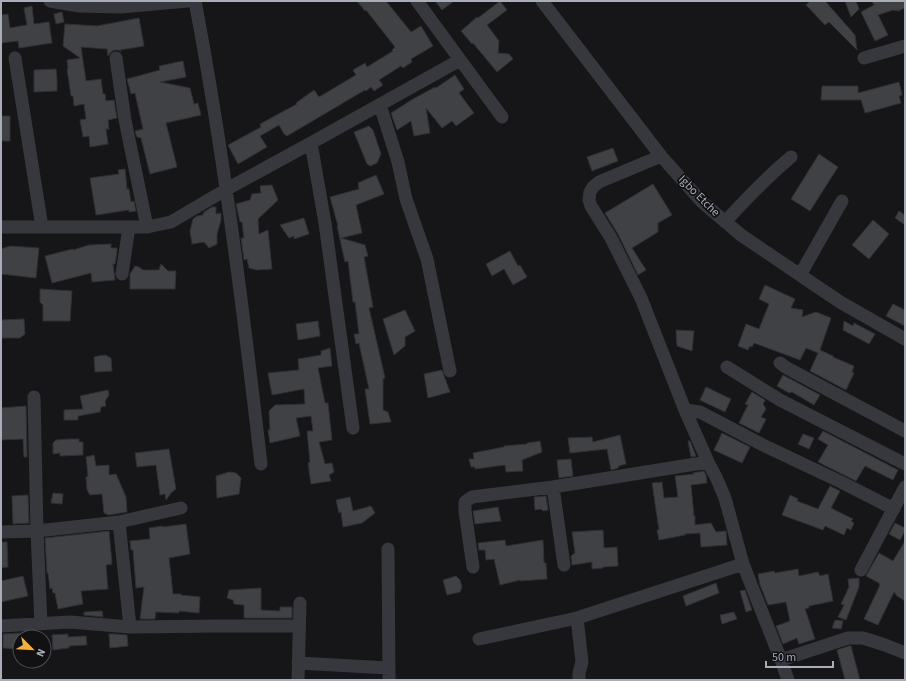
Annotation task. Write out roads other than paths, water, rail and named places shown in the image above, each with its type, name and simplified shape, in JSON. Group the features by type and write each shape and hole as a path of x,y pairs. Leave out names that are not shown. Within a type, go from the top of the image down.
{"street":[{"path":"50,1 79,6 114,6 188,1"},
{"path":"195,1 227,189 261,464"},
{"path":"416,1 502,118"},
{"name":"Igbo Etche","path":"542,1 661,156 702,202 741,235 800,276 840,302 905,339"},
{"path":"864,58 905,46"},
{"path":"15,58 42,227"},
{"path":"116,58 125,120 147,227"},
{"path":"3,226 147,227 171,222 227,189 460,60"},
{"path":"380,105 398,162 406,199 427,259 450,371"},
{"path":"311,143 325,223 353,428"},
{"path":"661,156 599,182 590,192 589,200 591,206 611,238 641,298 685,410 725,498 743,564 788,680"},
{"path":"725,222 759,186 791,157"},
{"path":"800,276 842,201"},
{"path":"122,274 128,227"},
{"path":"780,363 905,432"},
{"path":"727,367 780,400 905,464"},
{"path":"34,397 41,624"},
{"path":"685,410 700,412 763,445 894,509"},
{"path":"473,567 465,511 465,502 472,497 708,462"},
{"path":"553,486 564,564"},
{"path":"861,570 905,487"},
{"path":"1,532 37,531 119,522 181,508"},
{"path":"119,522 130,627"},
{"path":"298,663 389,674 388,550"},
{"path":"479,639 577,618 743,564"},
{"path":"298,680 300,603"},
{"path":"577,618 582,662 579,680"},
{"path":"1,626 70,622 130,627 299,626"},
{"path":"781,660 848,638 863,638 905,653"}]}
